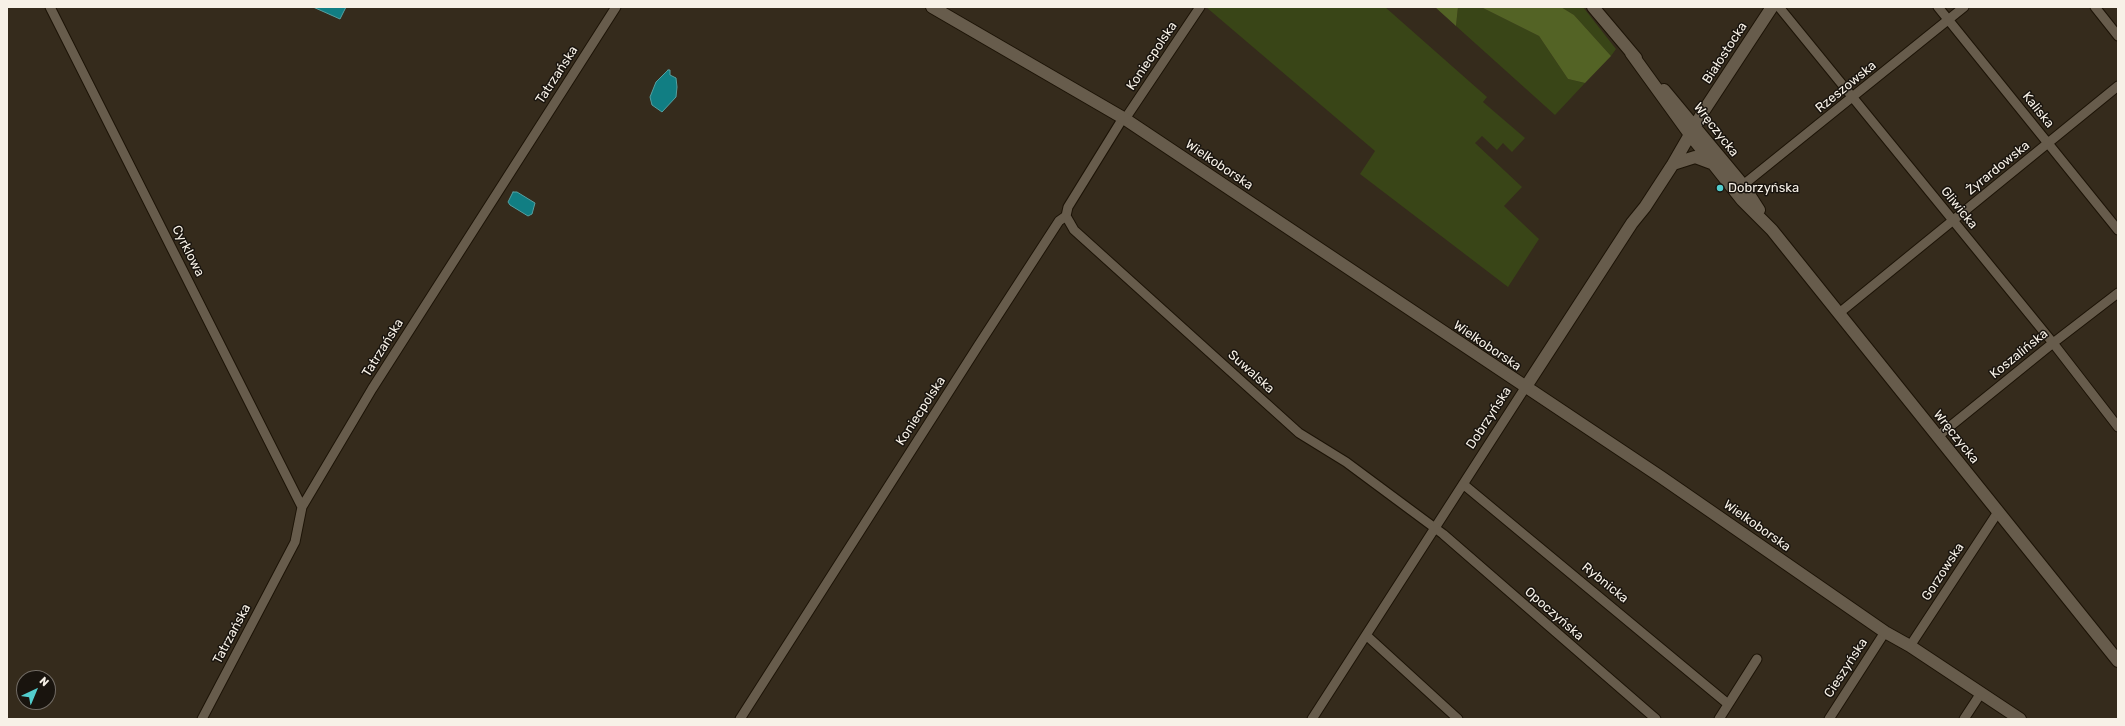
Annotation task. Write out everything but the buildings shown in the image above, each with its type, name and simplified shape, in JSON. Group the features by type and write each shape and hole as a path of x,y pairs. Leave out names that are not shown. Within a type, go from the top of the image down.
{"street":[{"name":"Cyrklowa","path":"50,7 302,507"},
{"name":"Tatrzańska","path":"202,719 296,542 302,507 377,382 616,7"},
{"name":"Wielkoborska","path":"932,7 1124,119 1661,478 1885,632 1910,646 2020,719"},
{"name":"Koniecpolska","path":"740,719 1059,221 1066,216 1068,207 1124,119 1200,7"},
{"name":"Wręczycka","path":"1593,7 1693,131 1713,164 1742,200 1772,230"},
{"name":"Białostocka","path":"1693,131 1772,7"},
{"name":"Gliwicka","path":"1779,7 2053,343 2118,427"},
{"name":"Kaliska","path":"1938,7 2118,230"},
{"name":"Rzeszowska","path":"1743,185 1853,99 1964,7"},
{"path":"2095,7 2118,36"},
{"name":"Żyrardowska","path":"1838,314 1953,222 2118,86"},
{"name":"Wręczycka","path":"1693,131 1705,138 1743,185 1772,230 1838,314 2118,661"},
{"name":"Dobrzyńska","path":"1312,719 1525,388 1632,223 1640,214 1673,164 1693,131"},
{"path":"1673,164 1695,157 1713,164"},
{"name":"Suwalska","path":"1066,216 1074,230 1299,433 1346,462 1434,529"},
{"name":"Koszalińska","path":"1937,437 2053,343 2118,293"},
{"name":"Rybnicka","path":"1464,484 1728,704"},
{"name":"Gorzowska","path":"1910,646 1998,512"},
{"name":"Opoczyńska","path":"1434,529 1448,539 1656,719"},
{"name":"Cieszyńska","path":"1829,719 1885,632"},
{"path":"1366,635 1458,719"},
{"path":"1719,719 1757,659"},
{"path":"1964,719 1981,692"}],"green space":[{"path":"1206,7 1385,7 1487,97 1483,102 1525,138 1512,152 1503,143 1497,150 1482,136 1475,143 1522,187 1504,206 1539,239 1508,287 1360,174 1375,151"},
{"path":"1435,7 1458,7 1456,26"},
{"path":"1458,7 1481,7 1539,36 1568,79 1585,83 1555,115 1456,26"},
{"path":"1481,7 1561,7 1574,15 1611,56 1585,83 1568,79 1539,36"},
{"path":"1561,7 1583,7 1616,49 1611,56 1574,15"}],"water":[{"path":"313,7 346,7 340,19"},
{"path":"668,70 670,70 670,75 676,78 676,97 662,112 652,105 650,97 656,82"},
{"path":"513,192 517,192 535,203 532,214 528,216 510,205 508,202"}],"place":[{"name":"Dobrzyńska","path":"1720,188"}]}
